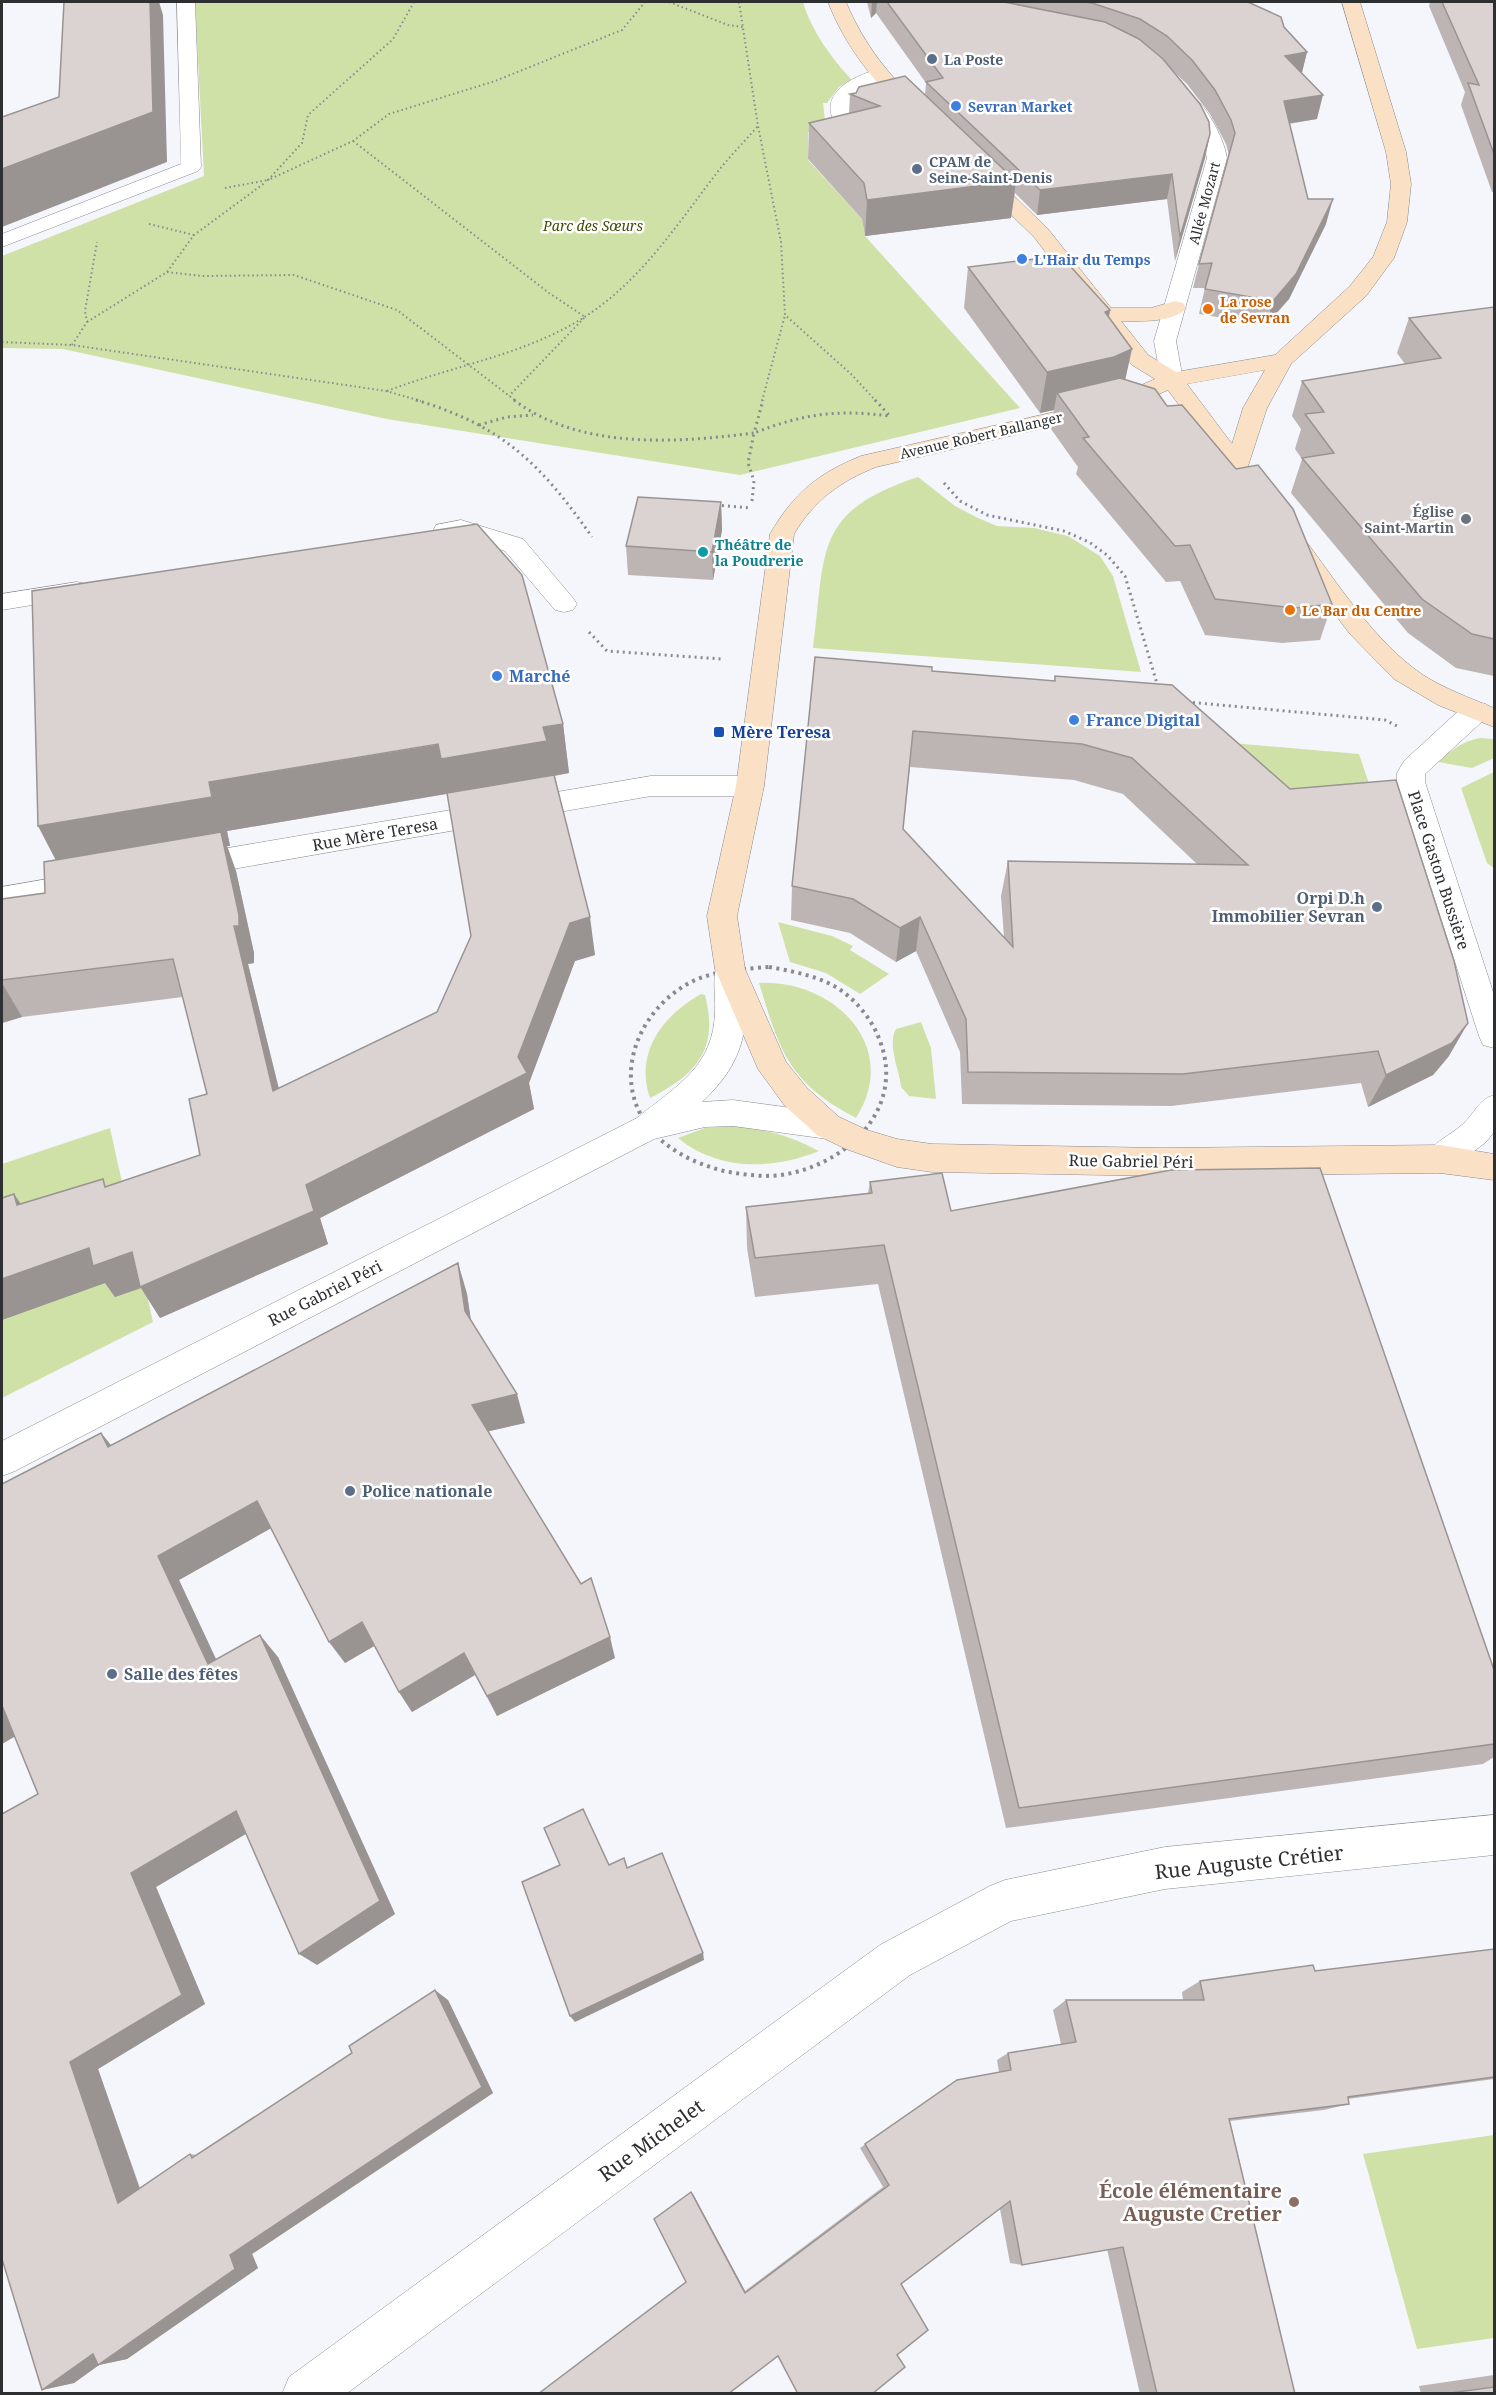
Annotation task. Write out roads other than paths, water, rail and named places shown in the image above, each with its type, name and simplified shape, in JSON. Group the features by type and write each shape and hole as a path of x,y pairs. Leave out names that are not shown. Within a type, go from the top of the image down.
{"main road":[{"path":"837,2 846,27 866,61 929,124"},
{"path":"1236,467 1255,408 1282,360 1358,291 1383,258 1397,222 1401,184 1396,152 1351,2"},
{"path":"963,158 1041,233 1140,360 1172,380 1236,467 1382,654 1405,675 1485,715"},
{"path":"1103,314 1152,315 1174,308"},
{"name":"Avenue Robert Ballanger","path":"749,1013 730,969 722,916 750,786 782,534 792,513 819,486 845,470 869,461 1114,405 1172,380 1282,360"},
{"path":"1114,405 1145,414"},
{"path":"1180,425 1236,467"},
{"name":"Rue Gabriel Péri","path":"749,1013 774,1069 796,1096 828,1126 857,1140 897,1154 932,1158 1163,1162 1440,1159 1494,1167"}],"street":[{"path":"2,242 191,166 186,2"},
{"path":"845,124 838,110 839,101 856,85 879,75"},
{"name":"Allée Mozart","path":"1172,380 1165,341 1217,158 1216,147 1209,131 1174,85"},
{"path":"419,535 461,528 514,545 564,604"},
{"path":"2,602 95,587"},
{"name":"Place Gaston Bussière","path":"1485,715 1437,746 1411,772 1411,782 1494,1036"},
{"name":"Rue Mère Teresa","path":"167,870 651,786 750,786"},
{"path":"2,898 120,878"},
{"name":"Rue Gabriel Péri","path":"2,1459 648,1126 712,1071 725,1047 730,1017 730,969"},
{"path":"1440,1159 1475,1133 1494,1108"},
{"name":"Rue Gabriel Péri","path":"648,1126 705,1114 733,1113 828,1126"},
{"name":"Rue Auguste Crétier","path":"1005,1901 1165,1868 1494,1835"},
{"name":"Rue Michelet","path":"306,2394 895,1960 1005,1901"}],"place":[{"name":"La Poste","path":"932,59"},
{"name":"Sevran Market","path":"956,106"},
{"name":"CPAM de Seine-Saint-Denis","path":"917,169"},
{"name":"L'Hair du Temps","path":"1022,259"},
{"name":"La rose de Sevran","path":"1208,309"},
{"name":"Église Saint-Martin","path":"1466,519"},
{"name":"Théâtre de la Poudrerie","path":"703,552"},
{"name":"Le Bar du Centre","path":"1290,610"},
{"name":"Marché","path":"497,676"},
{"name":"France Digital","path":"1074,720"},
{"name":"Mère Teresa","path":"719,732"},
{"name":"Orpi D.h Immobilier Sevran","path":"1377,907"},
{"name":"Police nationale","path":"350,1491"},
{"name":"Salle des fêtes","path":"112,1674"},
{"name":"École élémentaire Auguste Cretier","path":"1294,2202"}],"park label":[{"name":"Parc des Sœurs","path":"593,225"}]}
